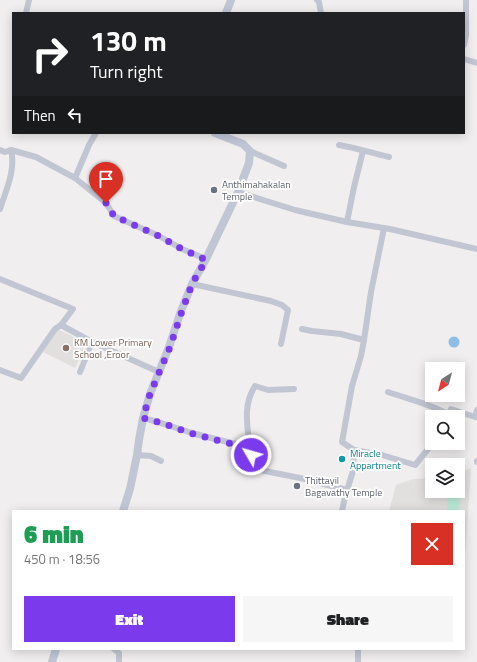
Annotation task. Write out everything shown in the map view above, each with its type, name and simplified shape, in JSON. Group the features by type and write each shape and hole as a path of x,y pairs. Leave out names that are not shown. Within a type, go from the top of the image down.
{"street":[{"path":"226,12 231,0"},
{"path":"317,0 319,2 321,12"},
{"path":"465,40 466,0"},
{"path":"465,59 477,63"},
{"path":"75,178 95,134"},
{"path":"218,134 243,144 250,151 284,166"},
{"path":"339,145 357,148 363,151 389,157"},
{"path":"0,150 5,152 11,150 36,158 75,178 106,203 114,216 159,236 206,260"},
{"path":"0,209 10,181 13,158 11,150"},
{"path":"123,510 130,489 143,418 150,394 170,347 192,284 206,260 238,192 249,163 250,151"},
{"path":"347,222 363,151"},
{"path":"238,192 295,210 477,249"},
{"path":"384,228 361,356 352,386 342,442 354,450 382,455 415,465 427,450"},
{"path":"0,279 73,309 61,326 55,329 21,378 0,370"},
{"path":"192,284 282,305 288,310 281,344"},
{"path":"61,326 92,342 159,372"},
{"path":"302,329 312,332 341,334 364,340"},
{"path":"80,372 92,342"},
{"path":"294,389 268,390 255,386 250,394 246,415 252,466 255,468 347,490"},
{"path":"388,392 422,402 440,410"},
{"path":"465,415 476,419 477,410"},
{"path":"143,418 250,450"},
{"path":"342,510 353,471 354,450"},
{"path":"137,455 151,456 161,461"},
{"path":"52,662 56,650"},
{"path":"115,650 119,653 119,662"},
{"path":"358,650 358,662"}],"shaded area":[{"name":"KM Lower Primary School ,Eroor","path":"57,329 87,343 75,368 43,352"},
{"path":"471,468 465,556 465,510 389,510 396,485 413,479 425,478 425,498 465,498 465,470"}],"green space":[{"path":"448,498 460,498 458,510 447,510"}],"water":[{"path":"452,337 456,337 458,338 458,346 452,347 449,344 449,340"}],"place":[{"name":"Anthimahakalan Temple","path":"214,190"},
{"name":"KM Lower Primary School ,Eroor","path":"66,348"},
{"name":"Miracle Appartment","path":"342,459"},
{"name":"Thittayil Bagavathy Temple","path":"297,486"}],"route":[{"path":"106,203 114,216 159,236 206,260 192,284 170,347 150,394 143,418 190,433 247,448 250,450 251,455"}]}
